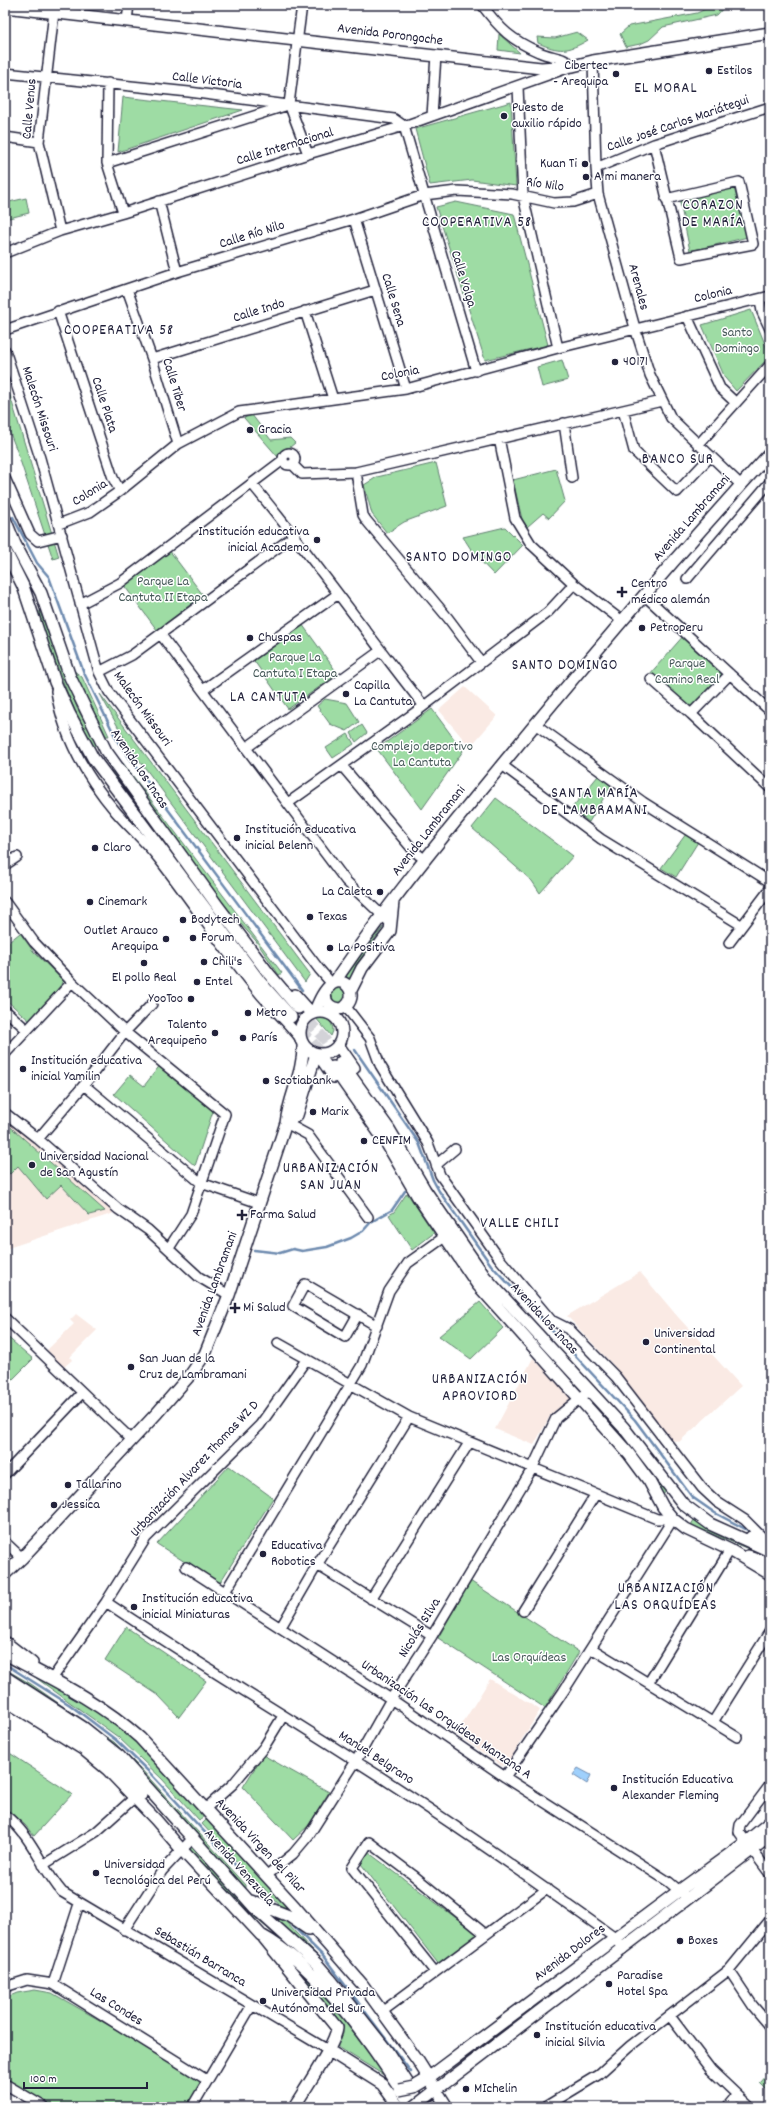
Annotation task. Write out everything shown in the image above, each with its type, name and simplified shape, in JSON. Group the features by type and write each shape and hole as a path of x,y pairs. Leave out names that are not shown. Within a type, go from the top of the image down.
{"main road":[{"name":"Avenida Porongoche","path":"5,7 35,7 54,12 541,68 573,66 593,61 770,33"},
{"name":"Avenida Lambramani","path":"313,1013 330,986 424,859 621,620 770,453"},
{"name":"Avenida los Incas","path":"5,519 15,544 41,593 70,677 103,745 162,830 269,974 294,1012 265,988 158,843 138,821 93,758 69,713 55,682 23,586 5,550"},
{"path":"138,821 148,845"},
{"path":"338,1022 352,995 351,990 362,968 390,931 393,902"},
{"path":"217,905 248,937 276,973 313,1013"},
{"path":"346,1006 335,1009 328,1004 325,995 330,986 346,984 351,990"},
{"path":"317,1054 329,1052 338,1045 342,1034 335,1018 325,1012 313,1013 303,1021 301,1026 301,1041 306,1048 334,1066 388,1158 422,1193"},
{"name":"Avenida Lambramani","path":"5,1574 22,1558 131,1439 198,1365 205,1354 229,1295 286,1123 288,1110 302,1062 301,1041"},
{"path":"338,1045 410,1150 422,1193"},
{"name":"Avenida Lambramani","path":"286,1123 297,1115 317,1054"},
{"path":"313,1070 321,1066 334,1066"},
{"name":"Avenida los Incas","path":"334,1066 395,1138 422,1193 477,1284 580,1398 645,1476 663,1507 686,1529 730,1550 770,1574"},
{"name":"Avenida los Incas","path":"448,1234 524,1320 590,1390 656,1467 673,1492 695,1514 720,1529 769,1545"},
{"path":"515,1327 524,1320"},
{"path":"645,1476 656,1467"},
{"path":"686,1529 685,1525 688,1517 695,1514"},
{"name":"Avenida los Incas","path":"730,1550 770,1563"},
{"name":"Avenida Lambramani","path":"5,1582 22,1558"},
{"path":"5,1642 32,1662 40,1673"},
{"name":"Avenida Virgen del Pilar","path":"5,1654 83,1696 126,1726 205,1809 326,1942 362,1984 383,2011 434,2092 447,2107"},
{"name":"Avenida Venezuela","path":"5,1677 84,1728 104,1743 132,1770 246,1898 264,1917 317,1964 330,1979 387,2051 423,2107"},
{"name":"Avenida Venezuela","path":"5,1688 74,1732 103,1754 136,1788 150,1807 156,1820"},
{"name":"Avenida Venezuela","path":"5,1700 83,1749 107,1769 156,1820 181,1850 261,1935 277,1943 316,1978 376,2054 413,2107"},
{"name":"Avenida Dolores","path":"413,2107 688,1900 749,1847 770,1822"},
{"name":"Avenida Dolores","path":"382,2084 399,2090 414,2087 427,2080 680,1890 749,1847 770,1836"},
{"path":"246,1898 297,1920 342,1962"},
{"path":"261,1935 335,2023 337,2033 294,2107"},
{"name":"Sebastián Barranca","path":"328,2050 382,2084 398,2107"}],"street":[{"path":"127,20 129,5"},
{"path":"302,5 289,104 308,154"},
{"path":"482,5 496,24 509,36 541,53 564,58 573,66"},
{"name":"Calle Venus","path":"54,12 39,142 60,231"},
{"path":"432,116 436,55"},
{"name":"Arenales","path":"593,61 598,194 635,328 650,375 671,418 740,485"},
{"name":"Calle Internacional","path":"5,253 60,231 123,213 308,154 404,126 518,87 573,66"},
{"name":"Calle Victoria","path":"5,73 108,83 289,104 394,119 404,126"},
{"path":"108,83 107,163 123,213"},
{"path":"518,87 523,196 558,348"},
{"path":"107,163 289,104"},
{"name":"Calle José Carlos Mariátegui","path":"596,168 654,144 770,107"},
{"name":"Calle Volga","path":"404,126 476,371"},
{"path":"5,137 39,142"},
{"path":"654,144 666,199 681,258 753,244 739,182 666,199"},
{"name":"Calle Río Nilo","path":"5,330 178,272 354,219 424,195 456,191 512,194"},
{"name":"Río Nilo","path":"512,194 554,203 573,202 598,194"},
{"path":"159,201 178,272"},
{"name":"Calle Sena","path":"354,219 406,389"},
{"name":"Calle Tiber","path":"127,289 152,359 178,444"},
{"name":"Calle Indo","path":"152,359 375,290"},
{"name":"Colonia","path":"59,524 90,512 120,491 178,444 239,412 406,389 635,328 770,296"},
{"path":"760,299 762,312 770,329"},
{"name":"Calle Plata","path":"58,311 113,478 120,491"},
{"path":"305,311 333,399"},
{"path":"687,316 720,388 736,403"},
{"name":"Malecón Missouri","path":"5,350 40,458 99,672 109,692 321,972 330,986"},
{"path":"698,445 770,364"},
{"path":"80,604 120,583 283,460 285,454 292,454 295,459 292,464 302,474 356,472 662,401"},
{"path":"623,410 634,451 677,492 710,457"},
{"path":"564,423 572,478"},
{"path":"499,438 515,518 531,544 574,584 621,620"},
{"path":"356,472 363,515 366,520 448,618 481,662"},
{"path":"5,478 30,534 38,541 62,535"},
{"path":"687,579 770,482"},
{"path":"252,484 294,535 380,651 424,706"},
{"path":"99,672 132,655 294,535"},
{"path":"288,803 342,766 424,706 548,612 574,584"},
{"path":"203,690 338,594"},
{"path":"644,596 770,711"},
{"path":"160,635 346,881 391,924"},
{"path":"246,748 380,651"},
{"path":"691,714 730,674"},
{"path":"651,679 691,714 770,788"},
{"name":"Avenida los Incas","path":"55,682 61,716 79,758 116,812 148,845 261,995 301,1041"},
{"path":"535,724 599,772 643,802 770,882"},
{"path":"502,765 602,839 741,925"},
{"path":"342,766 414,851 424,859"},
{"path":"5,865 17,857"},
{"path":"729,943 741,925 770,889"},
{"path":"5,902 34,942 72,982 125,1032 225,1114 190,1214 169,1248"},
{"path":"5,1054 72,982"},
{"path":"38,1139 84,1085 125,1032 152,1004"},
{"path":"346,1006 370,1038 380,1065 428,1143 436,1165 452,1194 499,1258 546,1315 556,1324 570,1329 616,1377 702,1488 718,1502 745,1520 769,1545"},
{"path":"5,1010 26,1030"},
{"path":"84,1085 201,1183 260,1203"},
{"path":"5,1113 38,1139 118,1209 148,1230 169,1248 198,1277 229,1295"},
{"path":"286,1123 308,1135 368,1217"},
{"path":"436,1165 455,1149"},
{"path":"225,1592 362,1365 389,1291 408,1263 448,1234"},
{"path":"358,1314 345,1337 293,1306 305,1284 358,1314 377,1326"},
{"path":"5,1318 131,1439"},
{"path":"278,1343 409,1417 595,1495 658,1519 673,1518"},
{"name":"Urbanización Alvarez Thomas WZ D","path":"52,1679 106,1602 146,1538 260,1425 306,1360"},
{"name":"Nicolás SIlva","path":"266,1876 292,1854 308,1835 356,1761 391,1699 432,1636 532,1469 556,1418 590,1390"},
{"path":"5,1474 82,1393"},
{"path":"281,1627 317,1565 409,1417"},
{"path":"371,1599 469,1443"},
{"path":"523,1611 595,1495"},
{"path":"505,1777 591,1648 673,1518"},
{"path":"5,1542 22,1558"},
{"path":"649,1682 730,1550"},
{"path":"317,1565 432,1636"},
{"name":"Urbanización las Orquídeas Manzana A","path":"186,1567 281,1627 391,1699 505,1777 680,1890 688,1900"},
{"name":"Manuel Belgrano","path":"106,1602 180,1652 356,1761 547,1889 615,1938 623,1949"},
{"path":"713,1722 770,1631"},
{"path":"591,1648 737,1737"},
{"path":"205,1809 234,1784 264,1747 283,1716"},
{"path":"770,1785 740,1825 739,1832 770,1874"},
{"path":"43,1865 96,1832 134,1798"},
{"name":"Sebastián Barranca","path":"5,1815 28,1837 43,1865 62,1892 79,1904 328,2050"},
{"path":"124,1930 162,1871 192,1839"},
{"path":"435,1972 352,1868 369,1842 413,1875 485,1934"},
{"path":"383,2011 547,1889"},
{"path":"53,1984 79,1904"},
{"path":"547,2106 598,2075 630,2046 729,1970 770,1920"},
{"path":"729,1970 753,2006 770,2026"},
{"name":"Las Condes","path":"5,1987 27,1980 53,1984 207,2080"},
{"path":"192,2107 252,2005"},
{"path":"670,2016 682,2034 711,2070 750,2107"},
{"path":"5,2084 44,2107"},
{"path":"727,2107 737,2095"}],"shaded area":[{"path":"465,687 497,716 470,747 439,710"},
{"name":"Universidad Nacional de San Agustín","path":"5,1118 114,1213 5,1249"},
{"name":"Universidad Continental","path":"640,1272 678,1317 741,1386 679,1442 672,1440 615,1367 567,1316"},
{"path":"76,1314 97,1330 70,1357 72,1360 64,1367 47,1350 74,1324 70,1320"},
{"path":"533,1358 571,1398 551,1414 534,1445 495,1429"},
{"path":"490,1679 540,1710 507,1764 502,1766 456,1734"}],"green space":[{"path":"714,5 726,5 717,15 663,27 649,40 640,44 626,47 620,34 629,26 697,13"},
{"path":"577,32 588,40 569,49 552,48 538,43 537,37 555,38"},
{"path":"499,34 520,53 498,50"},
{"path":"123,97 243,110 118,152"},
{"path":"511,102 516,186 472,180 430,185 415,129"},
{"path":"732,181 748,237 690,251 678,193"},
{"path":"26,198 29,213 5,219 5,203"},
{"path":"456,202 514,214 548,345 485,360 436,207"},
{"name":"Santo Domingo","path":"751,310 770,356 736,391 725,378 702,325"},
{"path":"562,360 568,380 542,387 537,367"},
{"path":"5,379 59,557 53,559 17,451 6,423"},
{"path":"252,415 271,440 290,438 295,443 278,457 244,418"},
{"path":"436,463 447,506 404,522 387,533 372,514 364,485 377,477"},
{"path":"556,469 565,501 549,518 543,513 527,527 522,519 513,480"},
{"path":"505,527 523,545 494,575 474,554 463,537"},
{"name":"Parque La Cantuta II Etapa","path":"169,550 203,595 157,630 123,584"},
{"path":"37,611 40,612 77,708 97,744 93,747 69,697"},
{"name":"Parque La Cantuta I Etapa","path":"302,624 338,674 288,709 252,658"},
{"name":"Parque Camino Real","path":"685,634 725,671 688,709 649,675"},
{"path":"73,670 82,677 109,736 106,736"},
{"path":"100,694 310,974 305,982 128,745"},
{"path":"325,699 347,703 359,722 347,731 330,724 317,706"},
{"name":"Complejo deportivo La Cantuta","path":"432,709 463,751 422,809 377,749"},
{"path":"362,725 367,733 356,742 351,733"},
{"path":"348,734 354,744 333,758 326,748"},
{"path":"123,763 282,973 279,975 256,941 231,913 119,766"},
{"path":"112,772 152,821 188,872 110,773"},
{"path":"598,776 611,786 589,822 571,809"},
{"path":"496,798 573,856 540,893 532,881 472,828"},
{"path":"686,834 698,842 676,877 661,868"},
{"path":"384,926 356,965 349,985 339,977"},
{"path":"20,933 33,951 64,981 31,1022 5,999 5,945"},
{"path":"338,987 344,989 346,995 344,1001 338,1003 332,1001 330,995 332,989"},
{"path":"315,1017 328,1020 332,1024 333,1031 331,1036"},
{"path":"161,1064 214,1108 195,1166 114,1094 130,1075 144,1086"},
{"path":"5,1122 105,1211 89,1215 61,1185 46,1199 18,1166 10,1174 5,1170"},
{"path":"407,1193 434,1233 412,1250 389,1215 394,1212"},
{"path":"480,1302 503,1328 471,1359 439,1336"},
{"path":"5,1335 33,1359 5,1387"},
{"path":"591,1398 634,1447 666,1491 663,1495 632,1451 589,1401"},
{"path":"229,1466 273,1498 219,1584 157,1544"},
{"path":"694,1520 770,1556 770,1558 691,1525"},
{"name":"Las Orquídeas","path":"470,1581 579,1652 545,1708 438,1638"},
{"path":"126,1627 206,1681 179,1717 158,1695 105,1660"},
{"path":"5,1669 31,1684 81,1719 5,1671"},
{"path":"32,1675 105,1716 124,1730 204,1816 199,1820 162,1779 118,1737"},
{"path":"103,1735 114,1742 141,1769 246,1885 246,1890 133,1764"},
{"path":"5,1750 72,1794 34,1836 25,1825 5,1808"},
{"path":"263,1755 329,1792 309,1825 293,1840 243,1787"},
{"path":"207,1819 289,1908 288,1911 284,1910 263,1887 261,1888 202,1824"},
{"path":"191,1845 274,1934 245,1909 188,1848"},
{"path":"365,1850 479,1935 440,1966 358,1860"},
{"path":"274,1918 284,1920 325,1964"},
{"path":"611,1949 614,1955 469,2063 465,2059"},
{"path":"304,1973 345,2022 385,2075 335,2045 343,2034 343,2025 302,1975"},
{"path":"35,1990 52,1993 203,2079 186,2107 53,2107 17,2087 5,2078 5,1998 17,1993"},
{"path":"770,2072 770,2093 760,2083"}],"water":[{"path":"578,1768 591,1775 587,1784 573,1775"}],"waterway":[{"path":"13,517 37,563 49,577 84,673 118,742 302,990"},
{"path":"355,1050 419,1143 433,1180 439,1191 491,1265 635,1420 692,1497 715,1513 753,1533"},
{"path":"254,1250 280,1253 293,1249 302,1251 327,1247 351,1238 363,1231 371,1222 392,1210 405,1191"},
{"path":"5,1664 70,1705 116,1740 148,1771 263,1895"},
{"path":"291,1924 323,1956 411,2072"}],"tunnel":[{"path":"298,1008 326,1041 341,1062"},
{"path":"291,1017 326,1059"}],"place":[{"name":"Estilos","path":"709,71"},
{"name":"Cibertec - Arequipa","path":"616,74"},
{"name":"Puesto de auxilio rápido","path":"504,116"},
{"name":"Kuan Ti","path":"585,164"},
{"name":"A mi manera","path":"586,177"},
{"name":"40171","path":"615,362"},
{"name":"Gracia","path":"250,430"},
{"name":"Institución educativa inicial Academo","path":"317,540"},
{"name":"Centro médico alemán","path":"622,592"},
{"name":"Petroperu","path":"642,628"},
{"name":"Chuspas","path":"250,638"},
{"name":"Capilla La Cantuta","path":"346,694"},
{"name":"Institución educativa inicial Belenn","path":"237,838"},
{"name":"Claro","path":"95,848"},
{"name":"La Caleta","path":"380,892"},
{"name":"Cinemark","path":"90,902"},
{"name":"Texas","path":"310,917"},
{"name":"Bodytech","path":"183,920"},
{"name":"Forum","path":"193,938"},
{"name":"Outlet Arauco Arequipa","path":"166,939"},
{"name":"La Positiva","path":"330,948"},
{"name":"Chili's","path":"204,962"},
{"name":"El pollo Real","path":"144,963"},
{"name":"Entel","path":"197,982"},
{"name":"YooToo","path":"191,999"},
{"name":"Metro","path":"248,1013"},
{"name":"Talento Arequipeño","path":"215,1033"},
{"name":"París","path":"243,1038"},
{"name":"Institución educativa inicial Yamilin","path":"23,1069"},
{"name":"Scotiabank","path":"266,1081"},
{"name":"Marix","path":"313,1112"},
{"name":"CENFIM","path":"364,1141"},
{"name":"Universidad Nacional de San Agustín","path":"32,1165"},
{"name":"Farma Salud","path":"242,1215"},
{"name":"Mi Salud","path":"235,1308"},
{"name":"Universidad Continental","path":"646,1342"},
{"name":"San Juan de la Cruz de Lambramani","path":"131,1367"},
{"name":"Tallarino","path":"68,1485"},
{"name":"Jessica","path":"54,1505"},
{"name":"Educativa Robotics","path":"263,1554"},
{"name":"Institución educativa inicial Miniaturas","path":"134,1607"},
{"name":"Institución Educativa Alexander Fleming","path":"614,1788"},
{"name":"Universidad Tecnológica del Perú","path":"96,1873"},
{"name":"Boxes","path":"680,1941"},
{"name":"Paradise Hotel Spa","path":"609,1984"},
{"name":"Universidad Privada Autónoma del Sur","path":"263,2001"},
{"name":"Institución educativa inicial Silvia","path":"537,2035"},
{"name":"MIchelin","path":"466,2089"}],"district":[{"name":"EL MORAL","path":"666,89"},
{"name":"CORAZON DE MARÍA","path":"713,214"},
{"name":"COOPERATIVA 58","path":"477,223"},
{"name":"COOPERATIVA 58","path":"119,331"},
{"name":"BANCO SUR","path":"678,460"},
{"name":"SANTO DOMINGO","path":"459,558"},
{"name":"SANTO DOMINGO","path":"565,666"},
{"name":"LA CANTUTA","path":"269,698"},
{"name":"SANTA MARÍA DE LAMBRAMANI","path":"595,802"},
{"name":"URBANIZACIÓN SAN JUAN","path":"331,1178"},
{"name":"VALLE CHILI","path":"520,1224"},
{"name":"URBANIZACIÓN APROVIORD","path":"480,1388"},
{"name":"URBANIZACIÓN LAS ORQUÍDEAS","path":"666,1598"}]}
